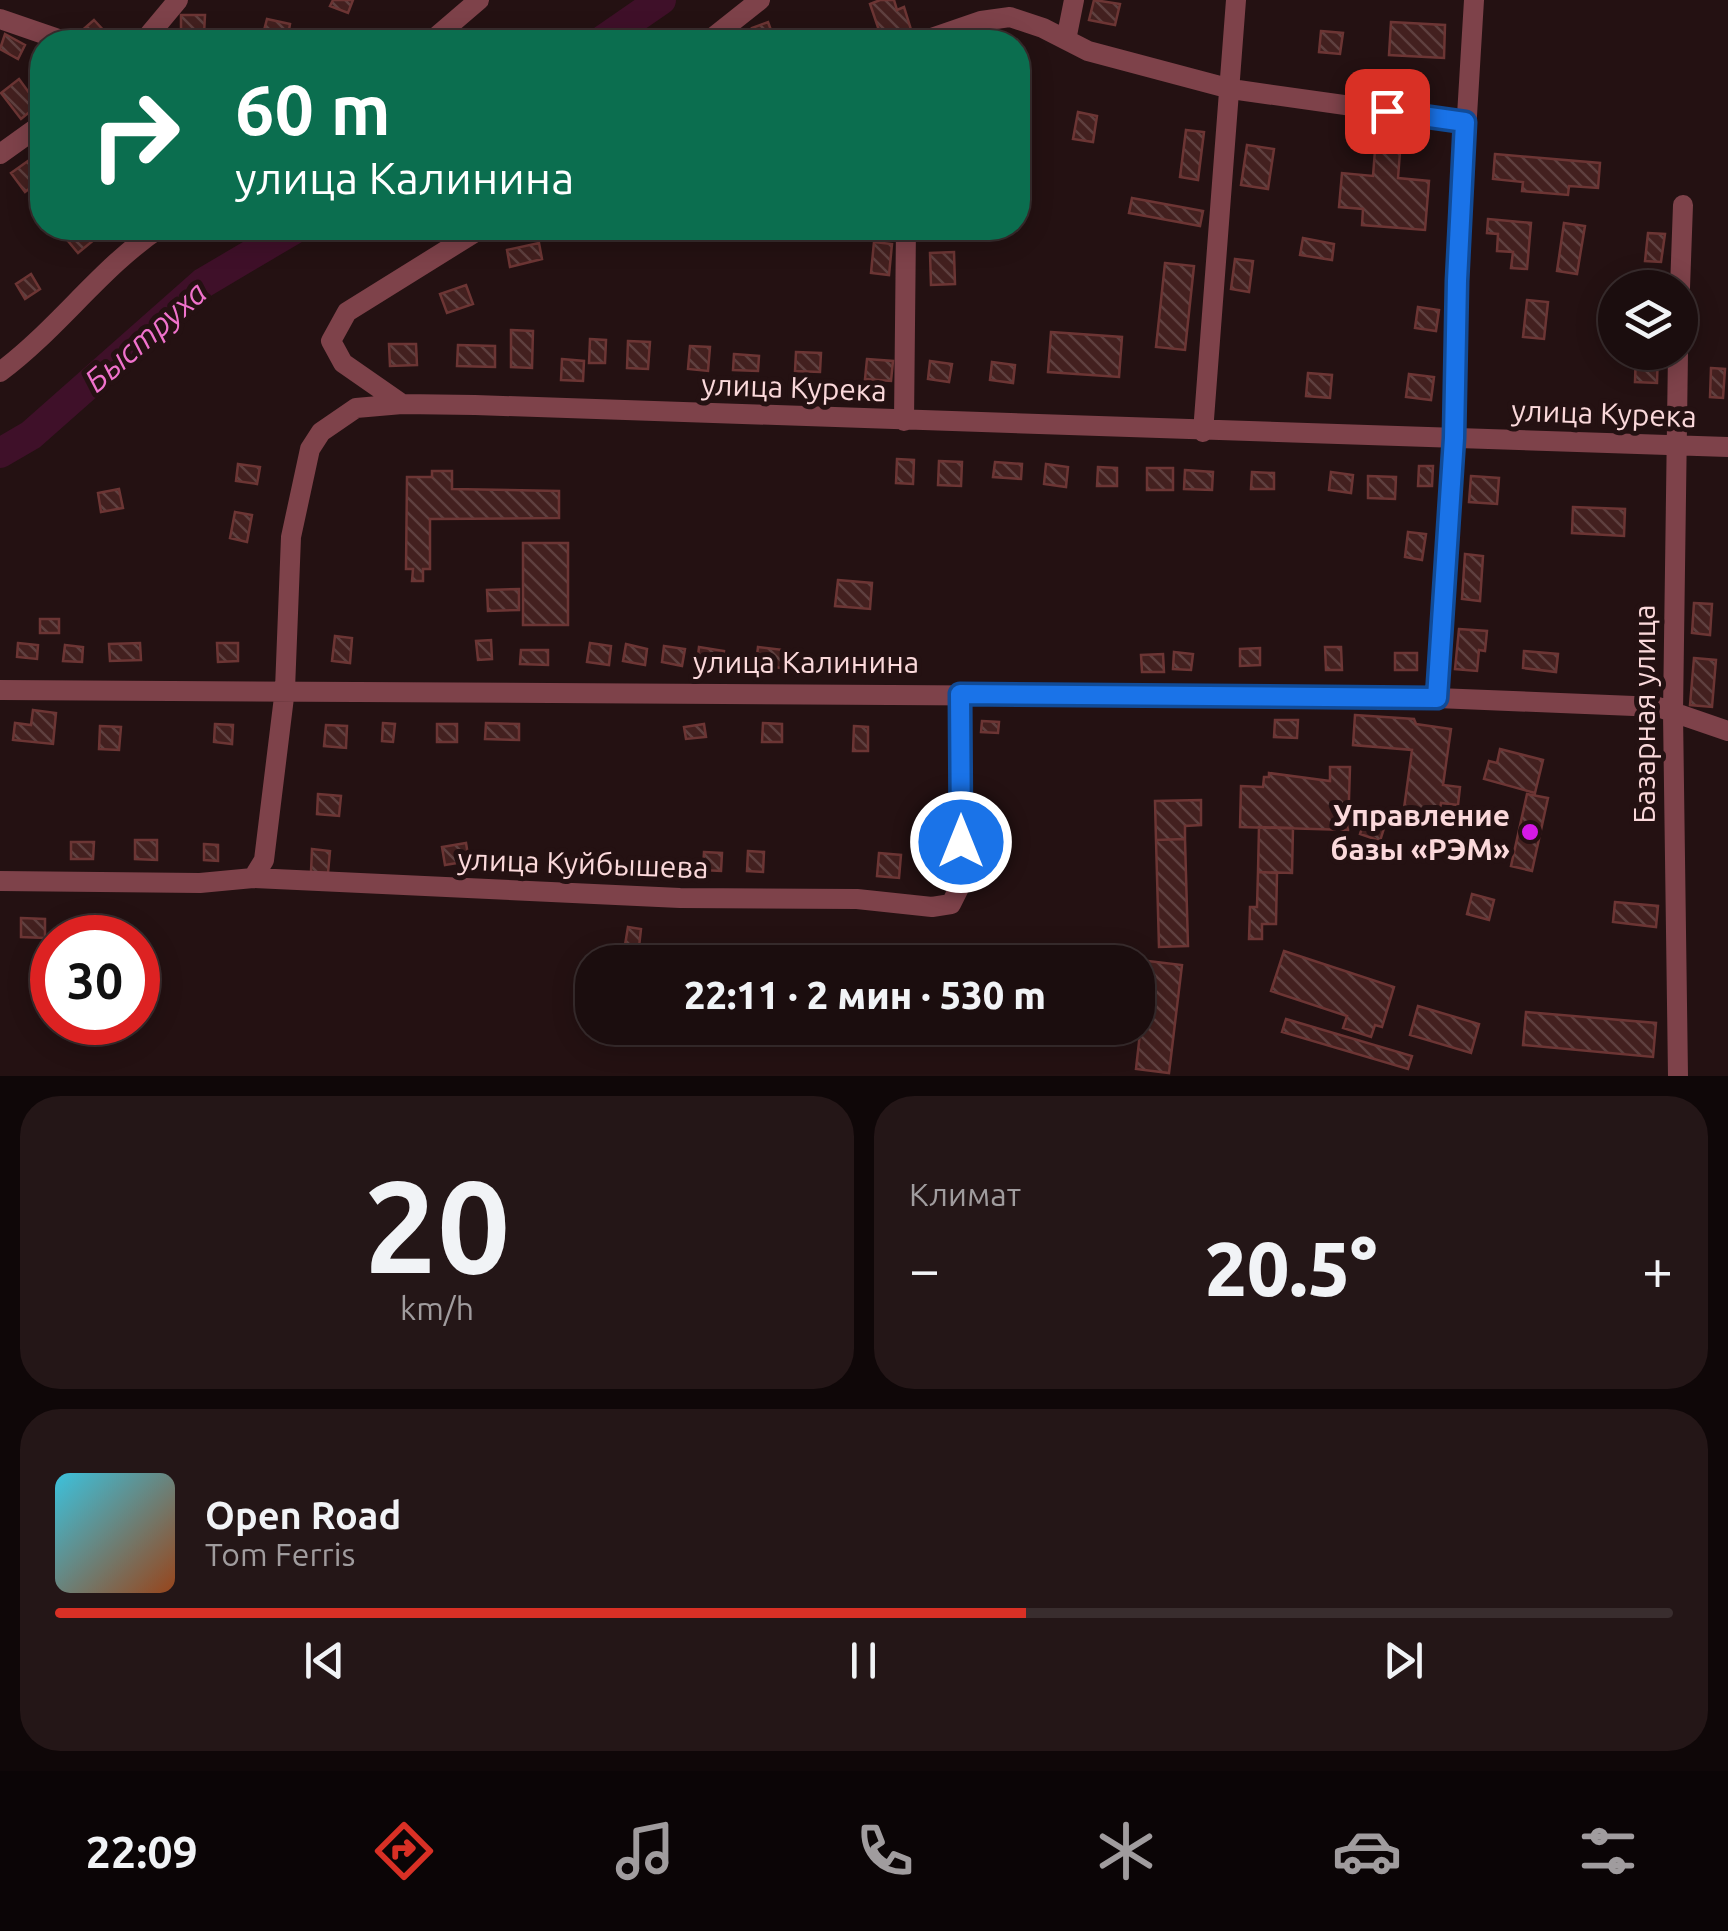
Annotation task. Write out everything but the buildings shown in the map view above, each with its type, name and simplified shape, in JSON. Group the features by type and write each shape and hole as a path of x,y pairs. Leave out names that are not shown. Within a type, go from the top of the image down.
{"street":[{"path":"153,30 178,0"},
{"path":"444,30 478,0"},
{"path":"722,30 760,0"},
{"path":"1066,40 1074,0"},
{"path":"1203,432 1236,0"},
{"path":"1437,698 1454,438 1457,281 1474,0"},
{"path":"955,30 1010,17 1088,51 1231,89 1465,122"},
{"path":"0,19 32,30"},
{"path":"0,154 30,133"},
{"path":"1681,270 1683,204"},
{"path":"0,372 66,316 141,240"},
{"path":"402,404 343,363 331,340 347,312 463,240"},
{"path":"904,421 906,240"},
{"name":"Базарная улица","path":"1678,370 1673,713 1678,1076"},
{"name":"улица Курека","path":"253,878 264,860 284,689 291,537 310,449 321,432 356,408 402,404 1728,447"},
{"name":"улица Калинина","path":"0,690 1437,698 1658,707 1728,730"},
{"name":"улица Куйбышева","path":"0,880 200,883 253,878 680,898 857,899 932,908 952,904 960,886 960,694"}],"waterway":[{"name":"Быструха","path":"617,30 661,0"},
{"name":"Быструха","path":"0,453 31,435 203,283 276,240"}],"place":[{"name":"Управление базы «РЭМ»","path":"1530,832"}],"route":[{"path":"961,842 960,694 1437,698 1454,438 1465,122 1387,111"}]}
